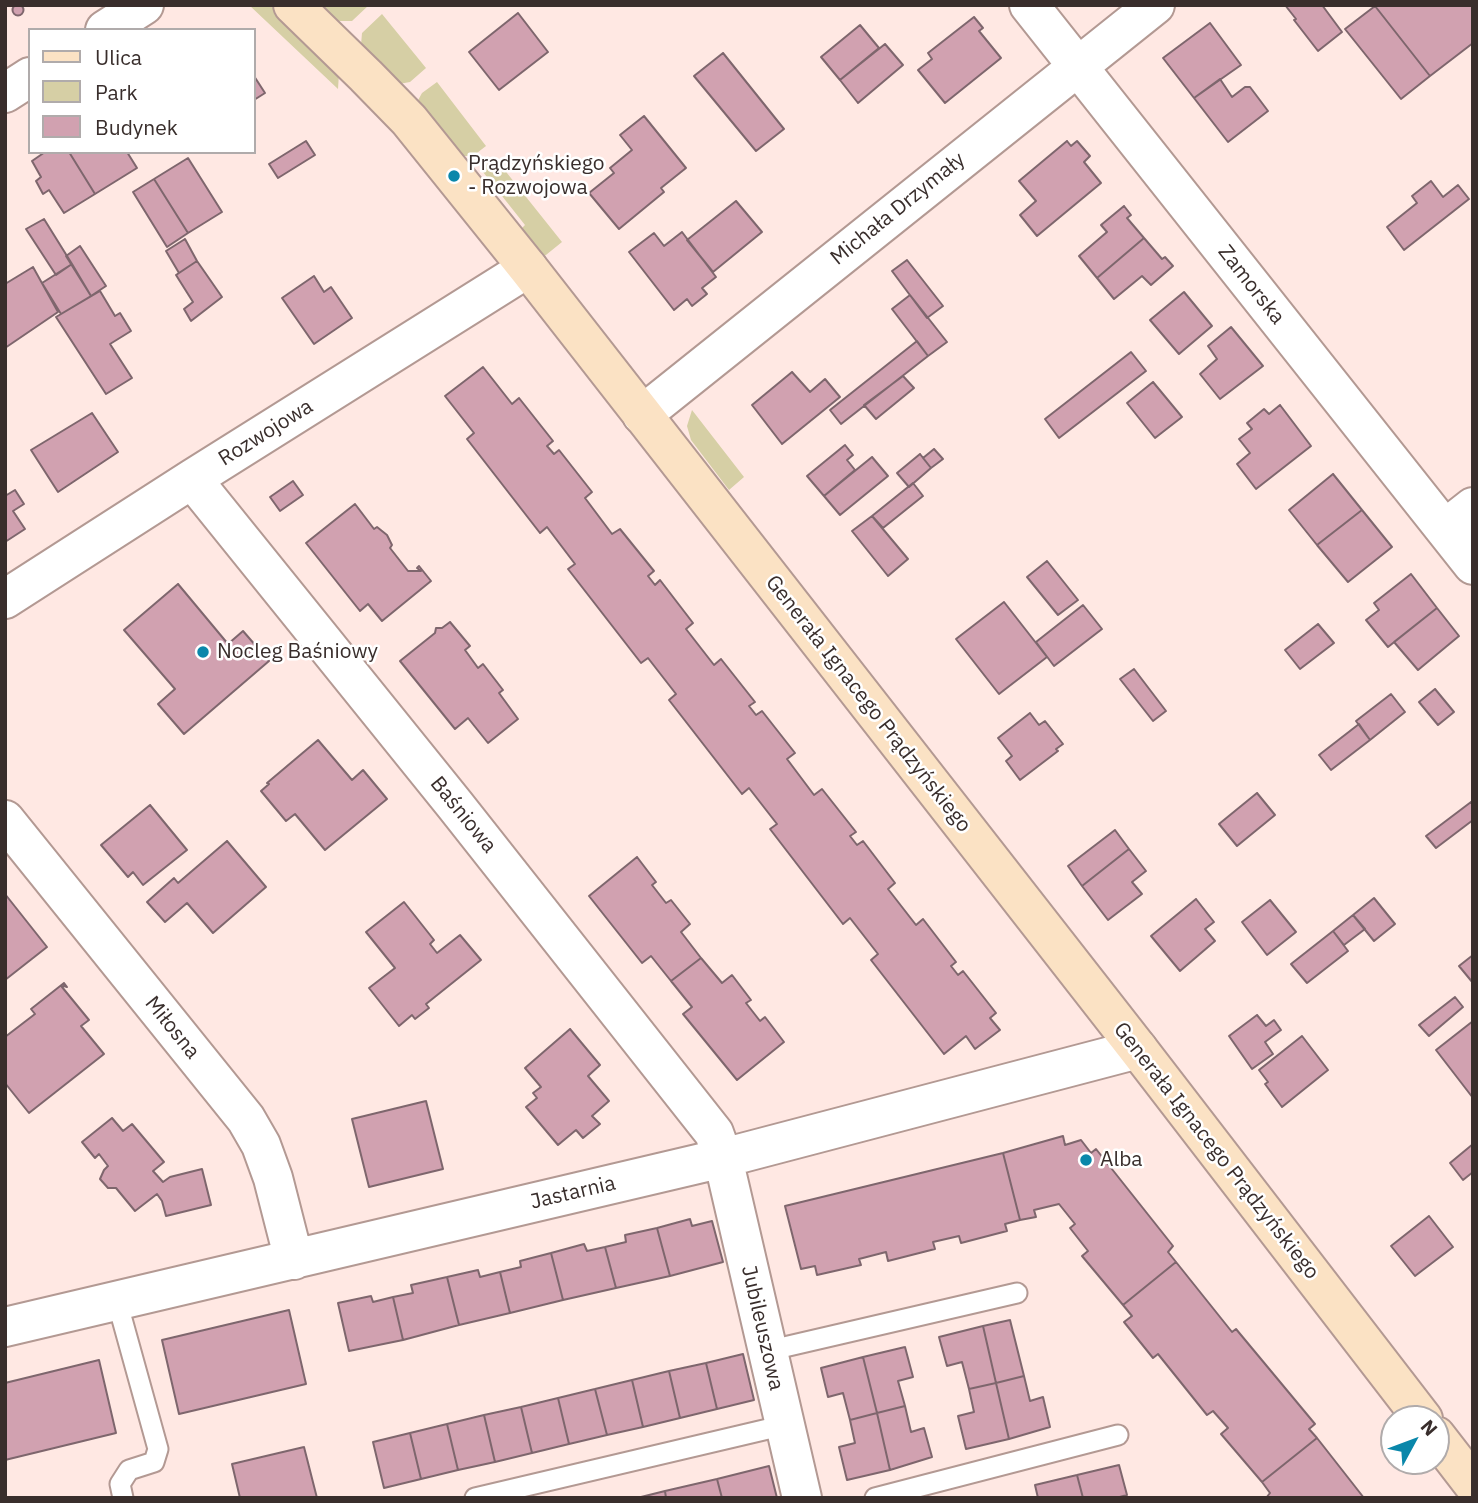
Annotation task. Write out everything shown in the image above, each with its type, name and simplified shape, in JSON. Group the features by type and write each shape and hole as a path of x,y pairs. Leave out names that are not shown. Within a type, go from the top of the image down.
{"street":[{"path":"108,28 144,5"},
{"name":"Generała Ignacego Prądzyńskiego","path":"293,5 409,120 528,268 1412,1405"},
{"name":"Zamorska","path":"1029,5 1459,518 1473,565"},
{"name":"Michała Drzymały","path":"642,415 1156,5"},
{"path":"5,93 28,78"},
{"name":"Rozwojowa","path":"5,599 528,268"},
{"name":"Baśniowa","path":"192,480 455,805 706,1122 718,1142 723,1158"},
{"name":"Miłosna","path":"5,820 246,1119 261,1145 274,1178 293,1260"},
{"name":"Jastarnia","path":"5,1327 723,1158 1138,1049"},
{"name":"Jubileuszowa","path":"723,1158 803,1498"},
{"path":"1450,1454 1473,1484"}],"lane":[{"path":"767,1351 1017,1293"},
{"path":"117,1301 158,1449 153,1462 130,1470 120,1483 123,1498"},
{"path":"475,1498 785,1425"},
{"path":"875,1498 1118,1435"}],"green space":[{"path":"249,5 270,5 339,73 338,89"},
{"path":"322,5 369,5 352,21 337,21"},
{"path":"382,14 426,68 410,82 399,84 361,45 362,33"},
{"path":"437,82 486,146 473,156 460,156 416,104 422,93"},
{"path":"495,158 562,242 541,259 519,231 525,225 483,172 487,164"},
{"path":"692,410 744,477 729,490 691,440 687,426"}],"building":[{"path":"18,5 22,6 22,14 18,15 14,14 13,10 14,6"},
{"path":"1285,5 1322,5 1342,32 1318,51"},
{"path":"1473,5 1473,43 1430,76 1375,6"},
{"path":"1375,6 1430,76 1401,99 1345,29"},
{"path":"518,13 548,52 499,90 469,52"},
{"path":"974,17 983,28 979,31 1001,58 945,103 918,70 932,59 928,53"},
{"path":"1210,23 1241,65 1194,98 1163,58"},
{"path":"860,25 879,48 840,80 821,57"},
{"path":"885,44 903,65 858,103 840,80"},
{"path":"723,53 784,129 756,151 694,76"},
{"path":"256,79 265,93 256,99"},
{"path":"1220,79 1232,97 1245,87 1250,87 1268,111 1228,142 1194,98"},
{"path":"644,116 686,168 661,188 664,192 619,229 589,193 614,173 610,168 632,150 620,135"},
{"path":"306,141 315,155 278,178 269,164"},
{"path":"1067,141 1071,146 1077,141 1090,156 1084,162 1101,183 1037,236 1020,215 1036,201 1019,181"},
{"path":"42,154 70,154 95,194 64,213 49,190 43,194 36,181 41,177 32,161"},
{"path":"70,154 128,154 137,168 95,194"},
{"path":"188,158 222,212 188,233 154,179"},
{"path":"154,179 188,233 167,247 133,192"},
{"path":"1431,181 1443,197 1458,185 1469,199 1404,250 1387,227 1417,203 1412,196"},
{"path":"736,201 762,232 713,272 687,240"},
{"path":"1124,206 1131,215 1127,218 1144,238 1097,278 1079,256 1107,232 1101,225"},
{"path":"44,219 72,264 56,275 26,229"},
{"path":"682,232 716,277 702,288 707,294 692,306 687,299 674,310 629,252 654,233 664,246"},
{"path":"1144,238 1162,259 1165,257 1173,266 1151,285 1142,276 1114,299 1097,278"},
{"path":"185,239 197,261 179,273 166,251"},
{"path":"80,246 106,286 91,296 66,256"},
{"path":"907,260 943,306 927,318 892,271"},
{"path":"197,261 222,297 191,321 184,309 193,302 176,275"},
{"path":"72,264 91,296 61,314 42,283"},
{"path":"33,267 58,312 5,348 5,284"},
{"path":"314,276 324,292 331,287 352,318 314,344 282,298"},
{"path":"100,291 115,316 120,313 131,331 110,344 132,378 106,394 56,317"},
{"path":"1184,292 1212,326 1179,354 1150,320"},
{"path":"910,295 947,342 928,356 892,309"},
{"path":"1231,327 1263,366 1220,399 1200,374 1217,359 1208,346"},
{"path":"917,341 928,356 841,424 830,410"},
{"path":"1131,352 1146,371 1059,438 1045,419"},
{"path":"483,367 512,404 519,398 553,441 547,446 554,454 559,450 592,492 585,498 612,534 620,529 654,571 648,576 655,585 660,580 693,623 686,629 714,665 721,659 755,702 749,706 756,715 762,711 795,753 787,759 814,795 822,789 856,832 850,836 857,845 863,841 895,883 888,889 916,925 923,919 956,962 951,966 958,975 963,971 996,1013 990,1018 1000,1030 975,1049 966,1036 944,1054 871,960 878,954 850,918 843,924 770,829 777,824 749,788 742,794 669,700 676,694 648,658 641,663 568,569 575,564 547,527 540,533 467,439 474,433 445,396"},
{"path":"792,372 810,392 825,379 840,397 782,444 752,405"},
{"path":"903,376 914,388 876,419 864,405"},
{"path":"1153,382 1182,417 1155,438 1127,403"},
{"path":"1280,405 1311,446 1256,489 1237,464 1250,453 1239,439 1252,429 1247,423 1264,409 1269,414"},
{"path":"92,413 118,452 58,492 31,450"},
{"path":"845,445 853,455 847,460 855,470 824,496 807,476"},
{"path":"934,449 943,459 931,468 923,458"},
{"path":"920,454 931,468 909,487 897,473"},
{"path":"872,457 888,476 840,515 824,496"},
{"path":"1333,474 1362,510 1317,545 1289,510"},
{"path":"293,481 303,495 280,511 270,497"},
{"path":"913,483 923,496 883,528 872,516"},
{"path":"15,490 24,504 13,511 25,529 5,542 5,496"},
{"path":"355,504 374,529 377,527 387,535 392,545 390,548 408,571 421,571 417,568 419,566 431,581 382,621 368,604 360,611 306,543"},
{"path":"1362,510 1392,547 1348,582 1317,545"},
{"path":"872,516 908,559 888,576 852,531"},
{"path":"1047,561 1078,600 1058,615 1027,577"},
{"path":"1411,574 1437,608 1388,647 1366,620 1379,610 1374,603"},
{"name":"Nocleg Baśniowy","path":"178,584 228,644 243,631 269,661 184,734 158,704 175,689 124,630"},
{"path":"1004,602 1047,657 999,694 956,639"},
{"path":"1083,605 1102,629 1054,666 1036,642"},
{"path":"1437,608 1459,636 1418,670 1394,642"},
{"path":"450,622 470,646 465,650 478,668 483,664 503,690 499,693 518,719 488,743 468,718 455,729 400,661 435,633 436,628 442,628"},
{"path":"1318,624 1334,643 1300,669 1285,650"},
{"path":"1134,669 1166,711 1153,721 1120,679"},
{"path":"1435,689 1454,712 1438,725 1419,702"},
{"path":"1391,694 1405,712 1370,740 1356,721"},
{"path":"1030,713 1039,725 1045,721 1063,744 1056,749 1058,751 1020,780 1006,761 1012,756 998,738"},
{"path":"1359,724 1370,740 1331,770 1319,755"},
{"path":"318,740 352,780 363,770 387,799 325,850 295,814 286,821 261,791"},
{"path":"1257,793 1275,815 1237,846 1219,824"},
{"path":"1471,802 1473,820 1436,848 1426,836"},
{"path":"150,805 187,850 143,885 133,872 128,877 101,845"},
{"path":"1115,830 1129,849 1082,886 1068,866"},
{"path":"227,841 266,887 213,933 187,903 165,922 147,902 174,878 178,883"},
{"path":"1129,849 1146,871 1132,882 1142,894 1108,920 1082,886"},
{"path":"637,857 656,882 652,885 666,903 671,900 690,924 681,932 701,958 671,981 651,956 642,963 589,896"},
{"path":"5,894 47,947 5,980"},
{"path":"1374,898 1395,924 1374,941 1353,915"},
{"path":"1196,899 1214,922 1205,929 1215,941 1180,971 1151,936"},
{"path":"1270,900 1296,932 1267,955 1242,922"},
{"path":"404,902 434,940 430,944 437,953 460,935 481,960 426,1004 429,1008 415,1019 412,1015 399,1026 369,988 395,968 366,932"},
{"path":"1353,915 1365,929 1344,945 1333,931"},
{"path":"1333,931 1348,951 1307,983 1291,964"},
{"path":"1473,955 1473,983 1459,966"},
{"path":"701,958 722,983 732,975 751,1000 746,1003 760,1021 765,1017 784,1042 737,1080 683,1014 692,1007 671,981"},
{"path":"64,983 67,987 62,987 89,1020 81,1026 104,1054 29,1113 5,1083 5,1037 35,1014 31,1009"},
{"path":"1455,997 1463,1007 1429,1036 1419,1025"},
{"path":"1257,1015 1266,1026 1274,1020 1281,1030 1265,1042 1273,1054 1252,1069 1229,1036"},
{"path":"1473,1021 1473,1098 1436,1050"},
{"path":"570,1029 600,1065 588,1076 609,1101 592,1116 600,1124 583,1138 576,1130 558,1145 526,1107 537,1098 533,1093 541,1087 525,1068"},
{"path":"1302,1036 1328,1070 1282,1107 1265,1084 1268,1082 1259,1070"},
{"path":"426,1101 443,1169 369,1187 352,1119"},
{"path":"112,1118 123,1131 132,1124 164,1162 153,1171 163,1182 170,1177 202,1169 211,1205 166,1216 157,1194 135,1211 116,1188 108,1188 100,1179 108,1166 99,1154 95,1158 82,1142"},
{"path":"1063,1136 1065,1145 1081,1140 1091,1153 1096,1149 1173,1246 1168,1252 1176,1262 1123,1305 1082,1256 1088,1251 1070,1228 1075,1224 1059,1204 1034,1210 1036,1217 1020,1220 1003,1153"},
{"path":"1473,1144 1473,1172 1463,1180 1450,1163"},
{"path":"1003,1153 1020,1220 1005,1224 1007,1231 961,1243 959,1236 933,1242 935,1249 888,1261 886,1252 859,1259 861,1265 817,1275 815,1266 801,1269 785,1206"},
{"path":"1429,1216 1453,1247 1415,1276 1391,1246"},
{"path":"690,1219 692,1226 712,1221 723,1262 670,1276 657,1228"},
{"path":"657,1228 670,1276 616,1288 605,1247 626,1242 625,1235"},
{"path":"584,1244 587,1251 605,1247 616,1288 563,1300 551,1253"},
{"path":"551,1253 563,1300 510,1313 500,1272 521,1267 520,1261"},
{"path":"1176,1262 1232,1332 1236,1329 1315,1424 1309,1429 1317,1438 1262,1482 1221,1434 1228,1428 1213,1411 1207,1415 1158,1354 1153,1358 1124,1322 1132,1316 1123,1305"},
{"path":"478,1270 480,1277 500,1272 510,1313 459,1325 447,1277"},
{"path":"447,1277 459,1325 403,1340 393,1297 413,1293 411,1285"},
{"path":"371,1296 373,1302 393,1297 403,1340 349,1351 338,1303"},
{"path":"289,1310 306,1384 179,1414 162,1340"},
{"path":"1010,1320 1024,1376 996,1383 983,1326"},
{"path":"983,1326 996,1383 969,1389 962,1362 947,1366 939,1337"},
{"path":"905,1347 913,1377 898,1381 905,1406 877,1413 863,1357"},
{"path":"743,1354 754,1400 717,1409 706,1363"},
{"path":"863,1357 877,1413 850,1420 843,1393 828,1397 821,1368"},
{"path":"99,1360 116,1433 5,1460 5,1383"},
{"path":"706,1363 717,1409 680,1418 669,1371"},
{"path":"669,1371 680,1418 643,1427 632,1380"},
{"path":"1024,1376 1030,1401 1043,1397 1050,1427 1009,1439 996,1383"},
{"path":"632,1380 643,1427 607,1435 595,1389"},
{"path":"996,1383 1009,1439 966,1449 958,1416 974,1412 969,1389"},
{"path":"595,1389 607,1435 569,1444 558,1398"},
{"path":"558,1398 569,1444 532,1453 521,1407"},
{"path":"905,1406 911,1432 924,1428 932,1457 890,1470 877,1413"},
{"path":"521,1407 532,1453 495,1462 484,1415"},
{"path":"877,1413 890,1470 847,1480 839,1447 855,1443 850,1420"},
{"path":"484,1415 495,1462 458,1470 447,1424"},
{"path":"447,1424 458,1470 421,1479 410,1433"},
{"path":"410,1433 421,1479 384,1488 373,1442"},
{"path":"1317,1438 1364,1498 1266,1498 1270,1493 1262,1482"},
{"path":"304,1447 317,1498 240,1498 232,1464"},
{"path":"1119,1465 1127,1495 1116,1498 1083,1498 1077,1475"},
{"path":"769,1466 777,1498 722,1498 717,1479"},
{"path":"1077,1475 1083,1498 1038,1498 1035,1485"},
{"path":"717,1479 722,1498 666,1498 665,1491"},
{"path":"665,1491 666,1498 637,1498"}],"place":[{"name":"Prądzyńskiego - Rozwojowa","path":"454,176"},
{"name":"Nocleg Baśniowy","path":"203,652"},
{"name":"Alba","path":"1086,1160"}]}
